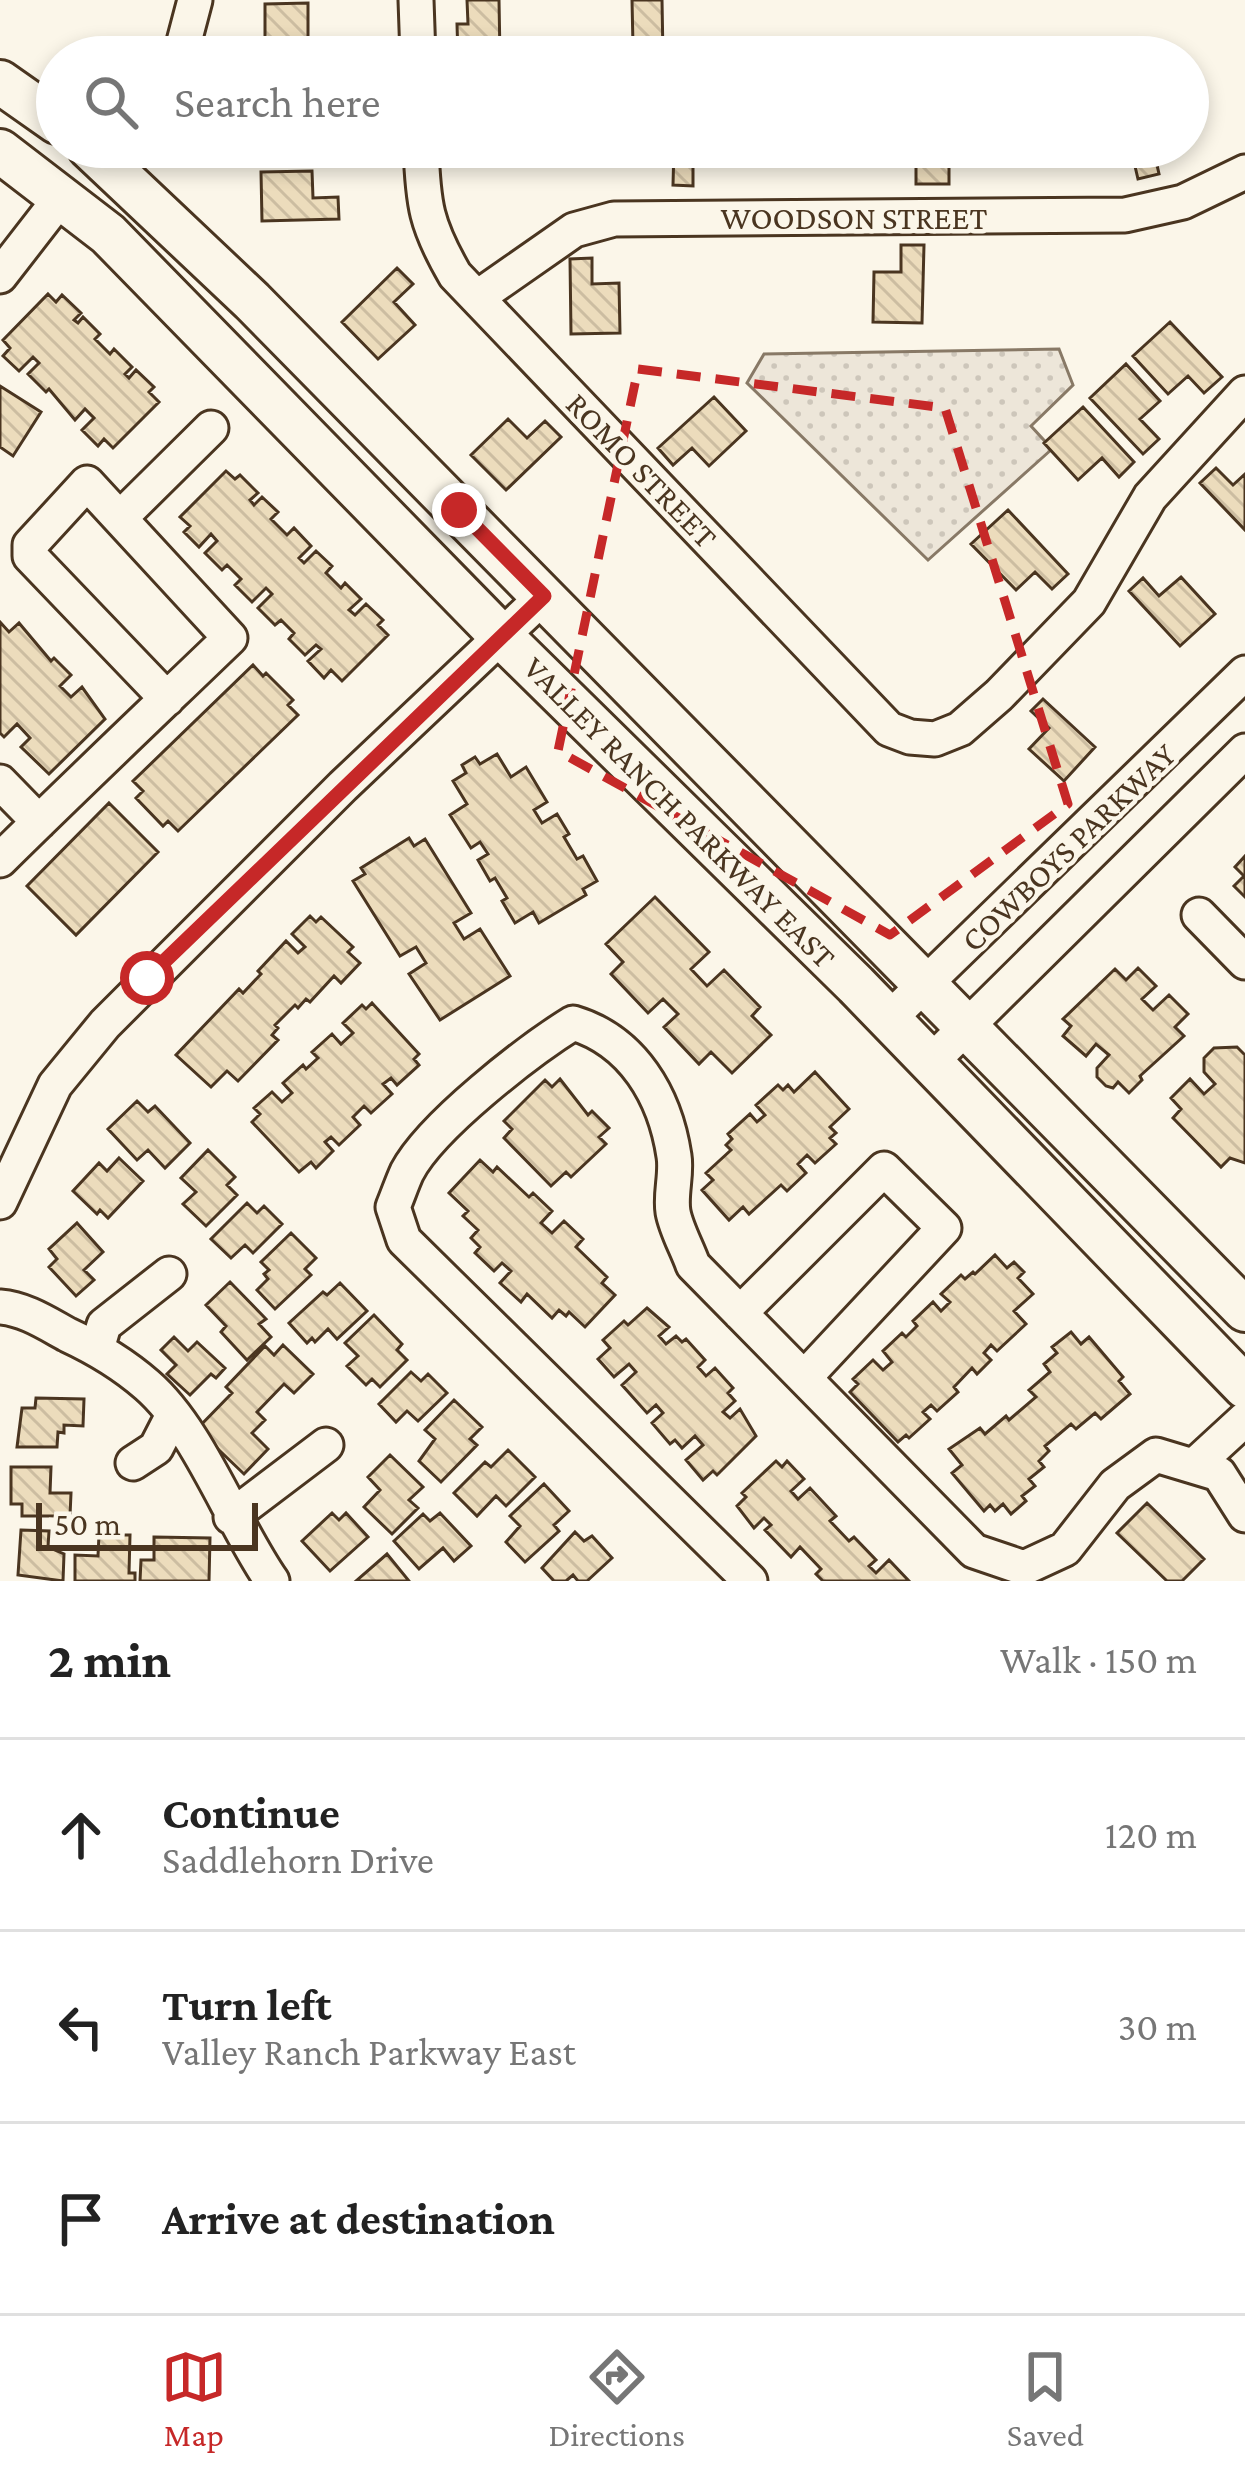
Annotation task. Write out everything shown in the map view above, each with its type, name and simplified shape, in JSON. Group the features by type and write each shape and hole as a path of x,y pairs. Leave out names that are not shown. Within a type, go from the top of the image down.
{"main road":[{"path":"0,82 36,107"},
{"name":"VALLEY RANCH PARKWAY EAST","path":"0,151 108,235 201,327 501,636 889,1019 1245,1387"},
{"path":"62,196 83,168"},
{"name":"VALLEY RANCH PARKWAY EAST","path":"116,168 926,982 1245,1310"}],"street":[{"path":"186,36 195,0"},
{"path":"416,0 417,36"},
{"name":"ROMO STREET","path":"421,168 431,234 455,275 889,730 935,739 960,729 999,695 1089,602 1150,497 1245,393"},
{"name":"WOODSON STREET","path":"478,297 574,230 614,219 1125,215 1184,202 1245,172"},
{"path":"0,276 62,196"},
{"path":"120,518 211,428"},
{"path":"0,860 39,822 167,699 230,638 87,483 30,545 30,556 167,699"},
{"path":"0,1202 55,1085 105,1024 196,930 544,596"},
{"name":"COWBOYS PARKWAY","path":"889,1019 1245,673"},
{"path":"1192,725 1240,756"},
{"name":"COWBOYS PARKWAY","path":"931,1062 1240,756"},
{"path":"0,782 39,822"},
{"path":"1199,915 1245,962"},
{"path":"750,1581 404,1240 393,1207 409,1168 502,1075 573,1022 596,1029 630,1054 652,1085 675,1157 673,1211 693,1264 974,1551 1024,1568 1065,1549 1115,1485 1156,1455 1219,1474 1241,1496"},
{"path":"740,1312 884,1168 944,1228 804,1378"},
{"path":"97,1349 104,1325 169,1274"},
{"path":"0,1307 17,1309 97,1349 148,1386 199,1452 231,1517 272,1581"},
{"path":"133,1463 156,1448 173,1415"},
{"path":"1195,1465 1245,1419"},
{"path":"231,1517 326,1445"}],"highlighted area":[{"path":"638,369 945,408 1068,804 890,935 558,751"}],"shaded area":[{"path":"1059,349 1073,385 1031,426 1052,449 928,560 747,383 764,354"}],"building":[{"path":"467,0 499,0 500,36 457,36 457,24 468,24"},
{"path":"632,0 662,0 663,36 633,36"},
{"path":"308,3 308,36 265,36 265,4"},
{"path":"673,168 693,168 693,186 673,185"},
{"path":"916,168 949,168 949,184 916,184"},
{"path":"1135,168 1158,168 1159,174 1138,179"},
{"path":"312,171 313,198 338,197 339,219 262,221 261,172"},
{"path":"901,245 924,245 922,323 873,322 874,272 901,272"},
{"path":"592,258 592,284 619,283 620,333 571,334 570,259"},
{"path":"397,268 413,284 394,302 415,325 378,359 342,322"},
{"path":"48,294 56,302 62,295 81,313 74,320 78,323 83,317 100,334 95,339 132,367 125,374 129,378 136,370 154,387 149,392 159,402 113,448 104,439 98,446 82,430 94,418 85,409 75,420 49,389 46,392 28,374 39,363 33,357 19,371 3,356 10,348 3,340"},
{"path":"1170,322 1222,377 1204,393 1188,376 1168,394 1133,356"},
{"path":"1126,364 1160,401 1140,419 1159,439 1143,454 1090,398"},
{"path":"0,386 41,412 13,456 0,447"},
{"path":"714,397 746,431 709,466 692,448 673,465 658,448"},
{"path":"1083,407 1134,462 1119,477 1102,458 1078,480 1044,443"},
{"path":"508,419 527,438 545,421 561,437 506,490 471,455"},
{"path":"1216,468 1233,485 1245,474 1245,530 1200,483"},
{"path":"226,471 235,479 240,475 258,493 250,500 254,505 262,497 278,512 271,519 287,535 294,528 311,546 299,558 304,563 316,551 332,566 326,573 361,599 349,610 355,615 366,604 383,620 378,625 388,635 342,681 331,670 324,678 308,661 321,649 316,645 305,655 289,639 294,633 281,620 275,625 258,608 272,594 266,588 252,602 235,585 241,579 227,565 222,570 205,553 217,541 211,534 199,547 184,532 190,526 180,517"},
{"path":"1008,510 1068,574 1052,589 1035,572 1016,590 971,544"},
{"path":"1181,577 1215,614 1180,646 1129,591 1143,578 1159,596"},
{"path":"0,622 9,632 19,623 51,661 54,658 71,675 60,686 71,697 82,687 105,719 49,774 21,747 30,738 17,724 4,737 0,733"},
{"path":"253,665 293,700 288,705 298,715 178,831 168,821 163,826 136,798 143,791 133,781"},
{"path":"1043,699 1095,747 1064,781 1029,749 1049,728 1031,711"},
{"path":"497,754 511,777 526,767 547,802 534,810 542,823 557,814 577,859 583,856 597,881 583,889 586,895 539,923 533,912 515,923 502,901 507,898 478,860 488,854 480,842 471,848 450,815 467,804 453,781 466,773 462,765 475,757 480,764"},
{"path":"109,803 158,852 76,935 27,886"},
{"path":"409,838 414,846 425,839 471,913 454,923 464,939 480,929 510,976 440,1020 409,974 426,963 416,947 400,956 353,881 365,874 361,868"},
{"path":"1245,856 1245,897 1234,886 1244,876 1235,867"},
{"path":"655,897 709,952 691,969 707,986 724,970 760,1007 752,1016 771,1035 732,1073 711,1052 699,1064 664,1027 678,1014 663,999 648,1013 611,974 623,962 606,944"},
{"path":"310,916 316,922 321,917 353,947 348,952 360,963 341,983 334,976 310,1002 306,999 298,1008 295,1005 275,1025 278,1028 272,1035 278,1040 238,1081 227,1071 211,1087 176,1055 239,989 243,993 286,941 298,953 305,947 292,934"},
{"path":"1138,968 1156,986 1142,999 1153,1010 1169,995 1188,1014 1175,1027 1184,1036 1140,1076 1142,1080 1129,1093 1118,1082 1113,1088 1097,1077 1097,1068 1109,1055 1096,1044 1086,1056 1063,1036 1071,1026 1063,1019 1115,969 1126,980"},
{"path":"372,1003 419,1054 414,1059 419,1065 397,1085 391,1078 383,1084 392,1094 371,1113 364,1106 353,1117 360,1125 339,1145 331,1137 325,1142 333,1151 316,1168 311,1162 299,1172 252,1122 260,1114 254,1108 272,1092 282,1102 292,1093 283,1083 318,1058 312,1052 332,1034 341,1044 353,1033 343,1023 362,1005 366,1009"},
{"path":"1237,1047 1245,1055 1245,1163 1230,1158 1221,1167 1173,1118 1181,1109 1171,1098 1190,1079 1204,1094 1215,1084 1204,1072 1204,1058 1214,1048"},
{"path":"815,1072 849,1109 830,1127 836,1133 830,1138 836,1144 815,1163 807,1155 798,1164 806,1173 787,1191 781,1185 749,1214 743,1207 729,1220 702,1190 713,1180 706,1173 731,1150 726,1145 732,1139 728,1134 750,1114 757,1122 765,1115 756,1105 778,1085 783,1090 788,1085 794,1092"},
{"path":"560,1079 588,1115 592,1111 609,1128 599,1137 606,1144 571,1177 566,1172 551,1186 504,1138 512,1129 504,1121 545,1080 552,1087"},
{"path":"137,1101 148,1112 155,1106 190,1143 165,1168 148,1150 137,1160 108,1129"},
{"path":"208,1150 235,1177 227,1185 237,1195 206,1226 183,1204 196,1192 181,1178"},
{"path":"119,1158 143,1181 108,1218 73,1191 99,1163 107,1171"},
{"path":"480,1160 493,1172 497,1167 552,1211 541,1223 552,1233 564,1221 583,1239 576,1247 607,1277 602,1283 615,1295 585,1327 569,1312 566,1316 559,1310 552,1318 527,1294 521,1302 500,1283 511,1271 502,1263 494,1271 475,1253 480,1247 471,1238 478,1230 463,1216 468,1211 449,1193"},
{"path":"247,1203 257,1213 264,1206 282,1224 253,1253 245,1245 231,1258 211,1239"},
{"path":"77,1223 103,1252 84,1270 94,1280 76,1296 49,1267 57,1259 49,1249"},
{"path":"291,1233 316,1258 305,1269 311,1275 275,1309 257,1290 268,1279 264,1274 269,1270 261,1262"},
{"path":"995,1255 1007,1268 1014,1262 1024,1272 1018,1278 1033,1294 1014,1311 1026,1324 997,1351 991,1345 984,1353 991,1360 977,1374 972,1368 954,1387 958,1392 937,1411 931,1405 923,1412 930,1419 898,1442 850,1392 858,1384 853,1379 873,1360 883,1370 892,1362 883,1351 902,1333 906,1337 917,1326 913,1321 933,1302 941,1311 950,1302 941,1294 961,1275 965,1279 975,1274"},
{"path":"230,1282 266,1319 259,1324 271,1337 247,1360 221,1332 226,1326 206,1305"},
{"path":"340,1283 367,1311 337,1339 328,1329 315,1342 312,1338 307,1343 289,1323"},
{"path":"647,1308 669,1327 659,1336 666,1344 676,1336 682,1342 686,1339 705,1360 698,1367 706,1376 715,1368 733,1388 728,1393 735,1401 723,1412 730,1418 740,1409 756,1436 717,1475 713,1471 703,1480 686,1460 703,1445 695,1436 682,1448 675,1440 670,1444 652,1423 663,1413 656,1405 647,1413 622,1385 636,1372 629,1364 614,1377 598,1359 610,1348 603,1340"},
{"path":"374,1315 402,1344 397,1350 407,1360 380,1387 372,1379 366,1385 347,1366 358,1356 345,1343"},
{"path":"1071,1332 1081,1344 1089,1337 1123,1377 1119,1381 1130,1394 1101,1419 1095,1413 1076,1429 1071,1424 1045,1446 1049,1451 1039,1461 1044,1467 1029,1479 1035,1486 1011,1514 1003,1504 995,1511 990,1505 984,1511 952,1473 962,1465 949,1449 980,1428 985,1434 1006,1416 1009,1420 1036,1397 1029,1390 1050,1372 1044,1364 1057,1353 1052,1347"},
{"path":"174,1337 188,1351 197,1342 225,1368 216,1378 211,1374 190,1395 167,1374 176,1365 161,1350"},
{"path":"283,1345 313,1374 294,1393 284,1384 257,1412 265,1420 252,1433 268,1449 244,1474 197,1429 232,1393 226,1387 265,1346 274,1355"},
{"path":"411,1372 421,1381 428,1374 447,1393 418,1421 407,1411 396,1422 379,1404"},
{"path":"36,1398 84,1399 83,1426 64,1425 57,1447 17,1447 22,1408 35,1408"},
{"path":"454,1400 482,1427 470,1439 477,1445 441,1482 419,1461 435,1439 425,1430"},
{"path":"508,1450 535,1477 506,1506 496,1496 477,1516 454,1493 485,1462 491,1467"},
{"path":"390,1455 423,1487 409,1500 418,1508 392,1534 364,1507 380,1490 368,1477"},
{"path":"776,1461 782,1467 787,1461 804,1479 791,1491 798,1499 810,1488 836,1516 830,1521 876,1560 869,1566 876,1573 889,1560 909,1581 823,1581 816,1574 821,1569 800,1547 791,1557 765,1530 771,1525 764,1518 754,1528 737,1506 746,1497 742,1493"},
{"path":"11,1467 51,1467 50,1493 71,1493 70,1516 22,1516 22,1504 11,1504"},
{"path":"544,1484 569,1511 554,1525 559,1531 525,1562 506,1542 520,1526 510,1516"},
{"path":"1147,1503 1204,1559 1182,1581 1167,1581 1117,1533"},
{"path":"332,1513 339,1520 346,1513 368,1537 330,1571 302,1541"},
{"path":"440,1513 471,1546 454,1561 443,1548 419,1569 394,1541 423,1514 430,1521"},
{"path":"21,1530 49,1531 48,1547 64,1554 63,1581 18,1575"},
{"path":"575,1532 584,1541 592,1536 612,1558 587,1581 573,1575 566,1581 554,1581 542,1568"},
{"path":"99,1535 130,1535 129,1573 135,1573 135,1581 75,1581 75,1555 98,1556"},
{"path":"154,1537 210,1538 209,1581 140,1581 141,1560 154,1560"},
{"path":"387,1554 409,1581 356,1581"}],"route":[{"path":"147,978 544,596 459,510"}]}
